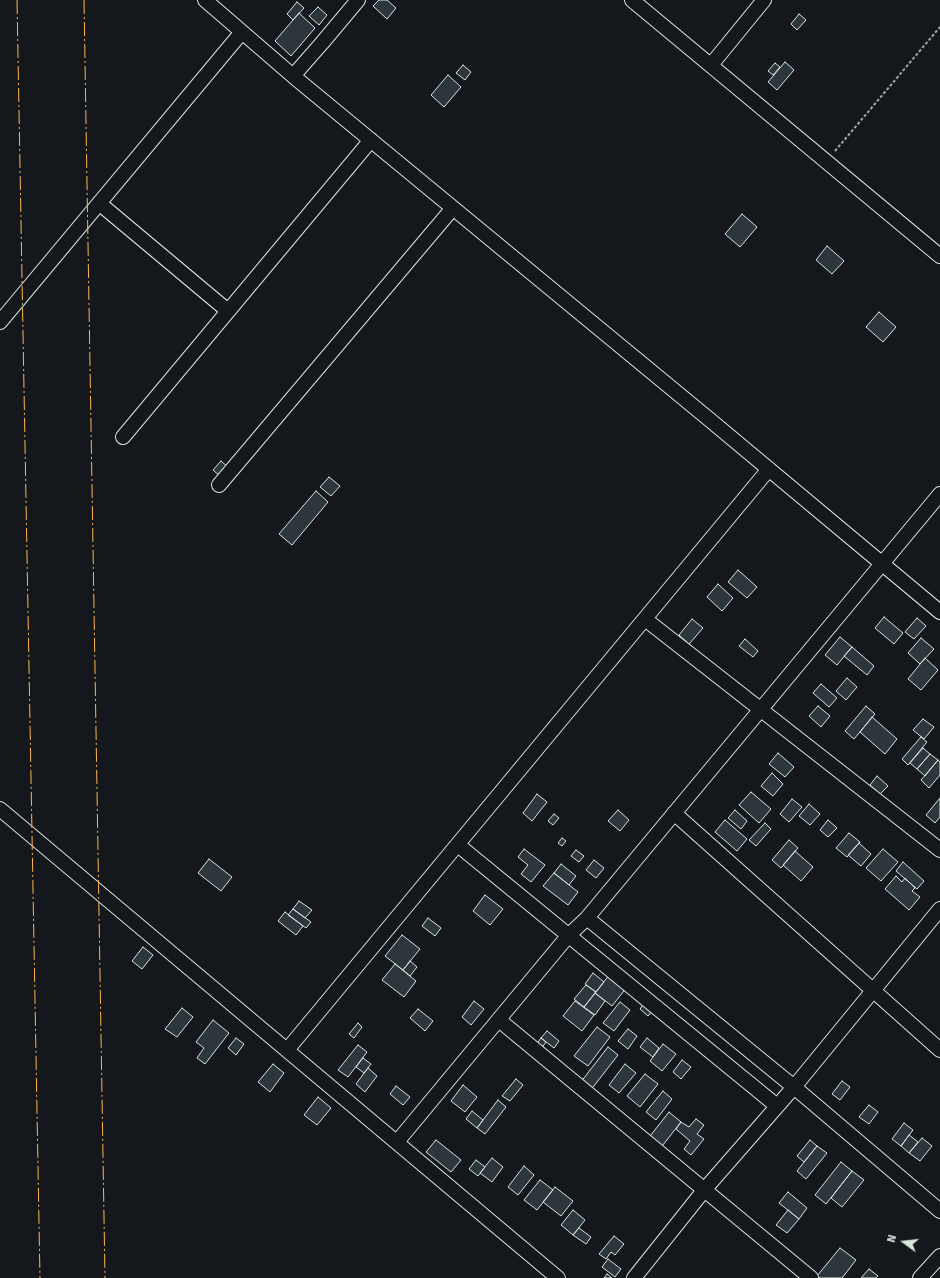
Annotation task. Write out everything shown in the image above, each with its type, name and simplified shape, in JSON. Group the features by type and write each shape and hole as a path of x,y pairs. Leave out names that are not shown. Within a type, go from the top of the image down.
{"street":[{"path":"205,0 293,76 940,612"},
{"path":"293,76 322,44 358,0"},
{"path":"632,0 826,161 938,249"},
{"path":"711,65 764,0"},
{"path":"0,322 242,32"},
{"path":"123,437 371,140"},
{"path":"99,203 228,311"},
{"path":"219,485 453,208"},
{"path":"287,1050 769,469"},
{"path":"397,1142 569,936 587,918 940,494"},
{"path":"645,619 940,850"},
{"path":"0,808 558,1278"},
{"path":"674,813 940,1050"},
{"path":"458,845 777,1106"},
{"path":"634,1278 705,1189 794,1087 940,909"},
{"path":"587,918 794,1087 940,1211"},
{"path":"499,1020 811,1278"},
{"path":"920,1278 940,1256"}],"path":[{"path":"826,161 940,27"}],"building":[{"path":"379,0 387,0 396,8 387,19 373,6"},
{"path":"297,2 304,8 293,20 287,14"},
{"path":"318,7 327,15 319,25 309,16"},
{"path":"299,13 315,28 291,56 275,41"},
{"path":"799,14 806,20 797,30 791,24"},
{"path":"785,62 794,70 777,90 768,82"},
{"path":"775,63 780,67 773,75 768,71"},
{"path":"463,65 471,72 465,80 456,73"},
{"path":"448,75 461,87 444,107 431,95"},
{"path":"742,214 757,227 740,247 725,234"},
{"path":"827,246 844,261 832,274 816,260"},
{"path":"879,312 896,327 883,342 866,327"},
{"path":"221,461 229,468 221,477 213,470"},
{"path":"329,477 340,486 331,496 320,487"},
{"path":"316,491 328,502 292,545 279,534"},
{"path":"738,570 757,587 747,598 728,582"},
{"path":"718,584 733,598 722,611 707,597"},
{"path":"884,617 903,633 894,644 875,628"},
{"path":"917,618 926,626 914,639 905,632"},
{"path":"692,619 703,628 689,644 679,635"},
{"path":"840,637 852,647 837,665 825,655"},
{"path":"921,638 934,649 920,664 908,653"},
{"path":"745,639 758,651 753,657 739,646"},
{"path":"852,647 874,666 867,675 844,656"},
{"path":"925,658 938,670 921,690 908,679"},
{"path":"847,678 857,687 846,700 836,691"},
{"path":"821,684 837,698 829,707 813,693"},
{"path":"818,706 830,716 821,727 809,716"},
{"path":"866,706 875,714 854,739 845,731"},
{"path":"872,717 897,739 885,754 860,732"},
{"path":"923,719 934,727 924,739 913,730"},
{"path":"921,737 927,742 908,765 902,759"},
{"path":"923,748 930,754 917,769 910,763"},
{"path":"778,753 794,767 785,777 769,764"},
{"path":"930,754 938,760 925,776 917,769"},
{"path":"938,760 940,762 940,775 929,788 921,780"},
{"path":"772,773 783,784 773,796 761,786"},
{"path":"877,776 888,786 880,794 870,785"},
{"path":"751,792 771,809 759,823 739,805"},
{"path":"537,794 547,802 532,821 523,813"},
{"path":"940,798 940,817 935,823 926,815"},
{"path":"792,799 802,807 789,822 780,814"},
{"path":"809,804 820,814 810,825 799,816"},
{"path":"618,810 629,820 620,831 608,821"},
{"path":"735,810 747,821 741,829 728,818"},
{"path":"554,814 559,818 553,825 548,821"},
{"path":"725,820 747,839 737,851 715,832"},
{"path":"828,820 837,828 828,837 820,830"},
{"path":"765,823 771,829 756,846 749,840"},
{"path":"849,833 860,842 847,857 836,848"},
{"path":"562,838 566,841 562,846 558,843"},
{"path":"789,840 798,848 781,868 772,860"},
{"path":"859,843 871,854 861,866 848,855"},
{"path":"524,849 545,865 531,882 521,874 528,865 518,857"},
{"path":"883,849 898,862 881,881 866,868"},
{"path":"576,850 584,856 579,862 571,856"},
{"path":"795,851 813,867 801,881 783,865"},
{"path":"209,859 232,877 221,891 198,873"},
{"path":"594,860 604,868 596,878 586,870"},
{"path":"903,862 924,881 917,889 896,871"},
{"path":"561,864 576,876 569,885 554,873"},
{"path":"554,873 578,892 568,905 543,886"},
{"path":"896,876 902,882 905,878 915,888 912,891 920,897 909,910 885,889"},
{"path":"485,895 503,909 490,925 473,911"},
{"path":"299,901 312,910 305,918 293,909"},
{"path":"293,909 311,922 306,928 288,915"},
{"path":"285,912 303,926 296,935 278,921"},
{"path":"428,918 441,928 435,936 422,926"},
{"path":"402,935 420,949 403,970 385,956"},
{"path":"143,947 153,955 142,969 132,961"},
{"path":"410,961 417,967 410,976 403,970"},
{"path":"395,964 416,981 404,997 382,980"},
{"path":"593,973 604,982 596,992 585,984"},
{"path":"610,974 627,987 612,1006 595,993"},
{"path":"586,985 596,992 584,1007 574,999"},
{"path":"595,993 605,1001 595,1015 584,1007"},
{"path":"474,1001 484,1009 471,1025 462,1017"},
{"path":"575,1001 594,1015 582,1031 563,1016"},
{"path":"620,1002 630,1010 614,1031 603,1023"},
{"path":"644,1003 653,1010 648,1016 640,1009"},
{"path":"182,1008 193,1017 177,1037 165,1029"},
{"path":"418,1009 433,1021 425,1031 410,1018"},
{"path":"213,1020 229,1033 205,1064 197,1058 204,1048 196,1042"},
{"path":"358,1023 362,1027 354,1038 349,1034"},
{"path":"597,1027 610,1037 588,1066 574,1056"},
{"path":"628,1029 637,1036 628,1049 618,1041"},
{"path":"547,1031 559,1041 554,1048 541,1038"},
{"path":"236,1038 244,1044 236,1055 228,1048"},
{"path":"541,1038 546,1042 541,1049 536,1045"},
{"path":"647,1038 659,1048 653,1057 640,1047"},
{"path":"663,1044 676,1054 662,1071 650,1061"},
{"path":"358,1045 367,1052 348,1077 338,1070"},
{"path":"608,1047 618,1055 590,1091 580,1083"},
{"path":"363,1058 371,1064 364,1073 356,1067"},
{"path":"682,1060 691,1067 681,1079 673,1072"},
{"path":"273,1064 284,1073 270,1092 258,1082"},
{"path":"625,1064 636,1073 619,1093 609,1085"},
{"path":"368,1068 377,1076 365,1092 356,1084"},
{"path":"645,1074 658,1084 640,1107 627,1096"},
{"path":"516,1079 523,1085 510,1101 502,1096"},
{"path":"842,1081 850,1087 840,1100 832,1094"},
{"path":"463,1085 477,1097 465,1112 451,1101"},
{"path":"396,1086 410,1097 403,1105 390,1094"},
{"path":"663,1091 672,1099 656,1120 646,1112"},
{"path":"318,1097 331,1108 317,1125 304,1115"},
{"path":"498,1100 506,1107 485,1134 477,1128"},
{"path":"869,1105 878,1112 869,1124 859,1117"},
{"path":"472,1111 483,1120 477,1128 466,1119"},
{"path":"669,1112 681,1122 659,1150 647,1140"},
{"path":"696,1119 704,1125 697,1134 704,1139 691,1155 684,1149 690,1141 676,1129 681,1122 689,1127"},
{"path":"904,1123 913,1130 901,1146 892,1139"},
{"path":"909,1135 918,1142 909,1153 901,1146"},
{"path":"922,1138 932,1146 920,1161 909,1153"},
{"path":"436,1140 461,1160 451,1172 426,1152"},
{"path":"810,1140 817,1146 804,1162 797,1156"},
{"path":"817,1146 827,1153 806,1179 797,1171"},
{"path":"492,1158 503,1167 492,1182 480,1173"},
{"path":"476,1160 485,1167 478,1176 469,1169"},
{"path":"841,1162 852,1171 826,1204 815,1195"},
{"path":"524,1166 534,1175 518,1195 508,1187"},
{"path":"852,1171 864,1180 842,1207 831,1198"},
{"path":"540,1180 553,1190 537,1210 524,1200"},
{"path":"555,1187 573,1201 561,1216 543,1202"},
{"path":"788,1192 807,1208 799,1219 779,1203"},
{"path":"573,1210 585,1220 573,1235 561,1225"},
{"path":"788,1210 799,1219 787,1233 776,1225"},
{"path":"579,1228 591,1237 586,1244 573,1235"},
{"path":"614,1236 624,1244 615,1255 611,1252 606,1259 599,1254"},
{"path":"840,1248 856,1260 842,1278 820,1278 817,1276"},
{"path":"608,1259 621,1269 615,1277 602,1267"},
{"path":"869,1269 878,1276 876,1278 861,1278"},
{"path":"607,1274 612,1278 604,1278"}],"power":[{"path":"17,0 40,1278"},
{"path":"84,0 105,1278"}]}
